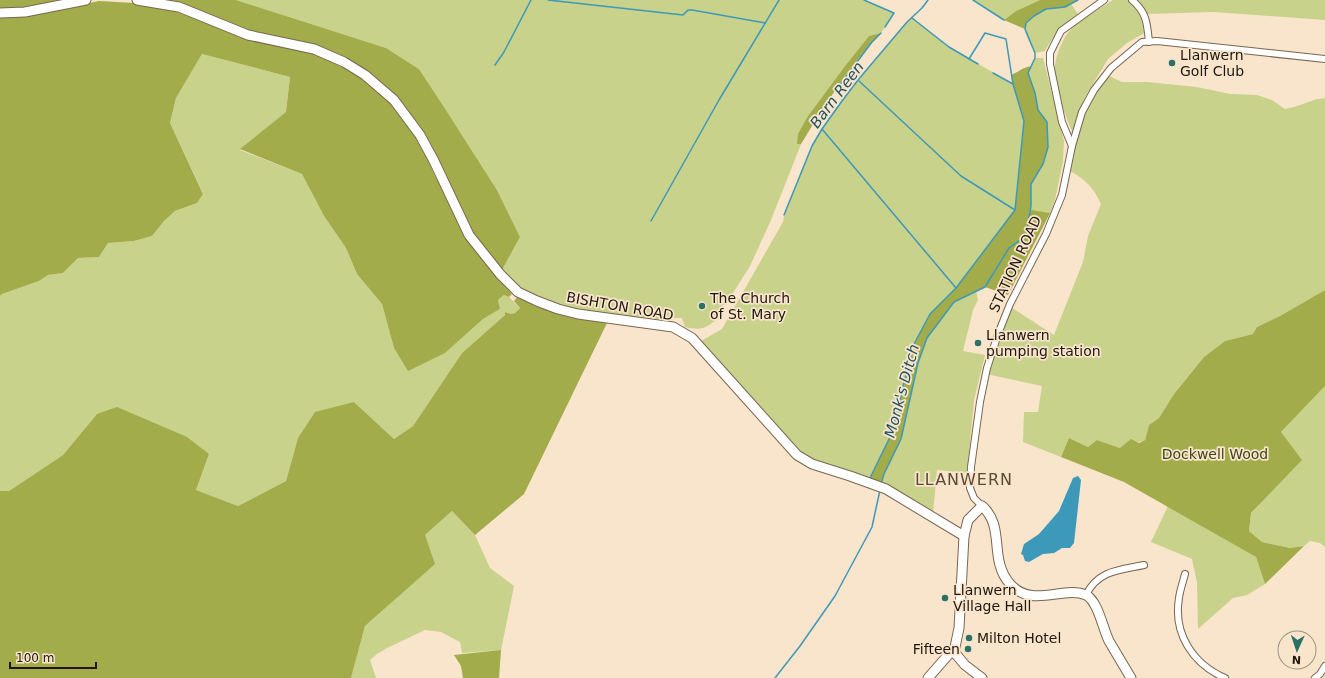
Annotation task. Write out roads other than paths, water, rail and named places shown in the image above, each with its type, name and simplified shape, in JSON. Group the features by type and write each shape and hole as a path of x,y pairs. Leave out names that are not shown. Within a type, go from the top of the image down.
{"street":[{"path":"0,13 26,12 86,0"},
{"name":"BISHTON ROAD","path":"137,0 179,8 248,35 314,49 344,62 365,75 394,100 420,135 469,235 500,274 518,292 558,309 578,314 673,327 692,338 797,455 812,464 886,489 964,536"},
{"path":"1072,146 1062,122 1050,64 1050,53 1061,31 1104,0"},
{"path":"1132,0 1145,14 1149,42 1157,41 1325,59"},
{"name":"STATION ROAD","path":"982,506 974,498 970,488 971,467 980,402 987,368 998,334 1010,304 1046,234 1062,195 1072,146 1082,112 1094,90 1111,68 1142,42 1149,42"},
{"path":"928,678 950,654 954,652 959,628 964,536 968,520 982,506 987,510 993,520 996,532 998,558 1002,572 1010,584 1023,593 1034,596 1074,593 1086,595 1092,600 1109,639 1131,678"},
{"path":"1086,595 1098,579 1110,572 1144,565"},
{"path":"1185,574 1179,599 1178,620 1181,631 1191,653 1204,667 1224,678"},
{"path":"954,652 965,665 982,678"},
{"path":"1315,678 1320,674 1325,666"}],"water":[{"path":"1078,476 1081,480 1074,543 1070,548 1062,548 1054,553 1043,554 1029,562 1025,561 1023,555 1021,554 1024,544 1039,534 1059,511 1073,478"}],"waterway":[{"path":"495,65 504,52 531,0"},
{"path":"548,0 683,15 688,10 692,10 765,23"},
{"path":"651,221 719,100 779,0"},
{"path":"864,0 894,13 885,27"},
{"name":"Barn Reen","path":"784,215 812,146 822,129 858,80 907,22 928,0"},
{"path":"973,0 1004,20"},
{"name":"Monk's Ditch","path":"881,484 884,474 901,439 918,363 927,338 954,302 985,287 1009,248 1026,236 1031,206 1031,184 1043,164 1048,147 1047,122 1038,110 1035,93 1028,73 1035,58 1035,53 1025,29 1026,23 1046,9 1065,7 1078,0"},
{"path":"912,18 949,47 978,64"},
{"path":"836,90 872,42 881,33"},
{"path":"870,478 891,435 913,346 930,314 956,288 1015,210 1024,121 1013,84 1006,39 985,33 969,59"},
{"path":"993,73 1013,84"},
{"path":"859,81 961,176 1015,210"},
{"path":"822,129 956,288"},
{"name":"Monk's Ditch","path":"775,678 800,646 835,596 872,527 880,490"}],"place":[{"name":"Llanwern Golf Club","path":"1172,63"},
{"name":"The Church of St. Mary","path":"702,306"},
{"name":"Llanwern pumping station","path":"978,343"},
{"name":"Llanwern Village Hall","path":"945,598"},
{"name":"Milton Hotel","path":"969,638"},
{"name":"Fifteen","path":"968,649"}],"district":[{"name":"LLANWERN","path":"964,479"}],"park label":[{"name":"Dockwell Wood","path":"1215,454"}]}
